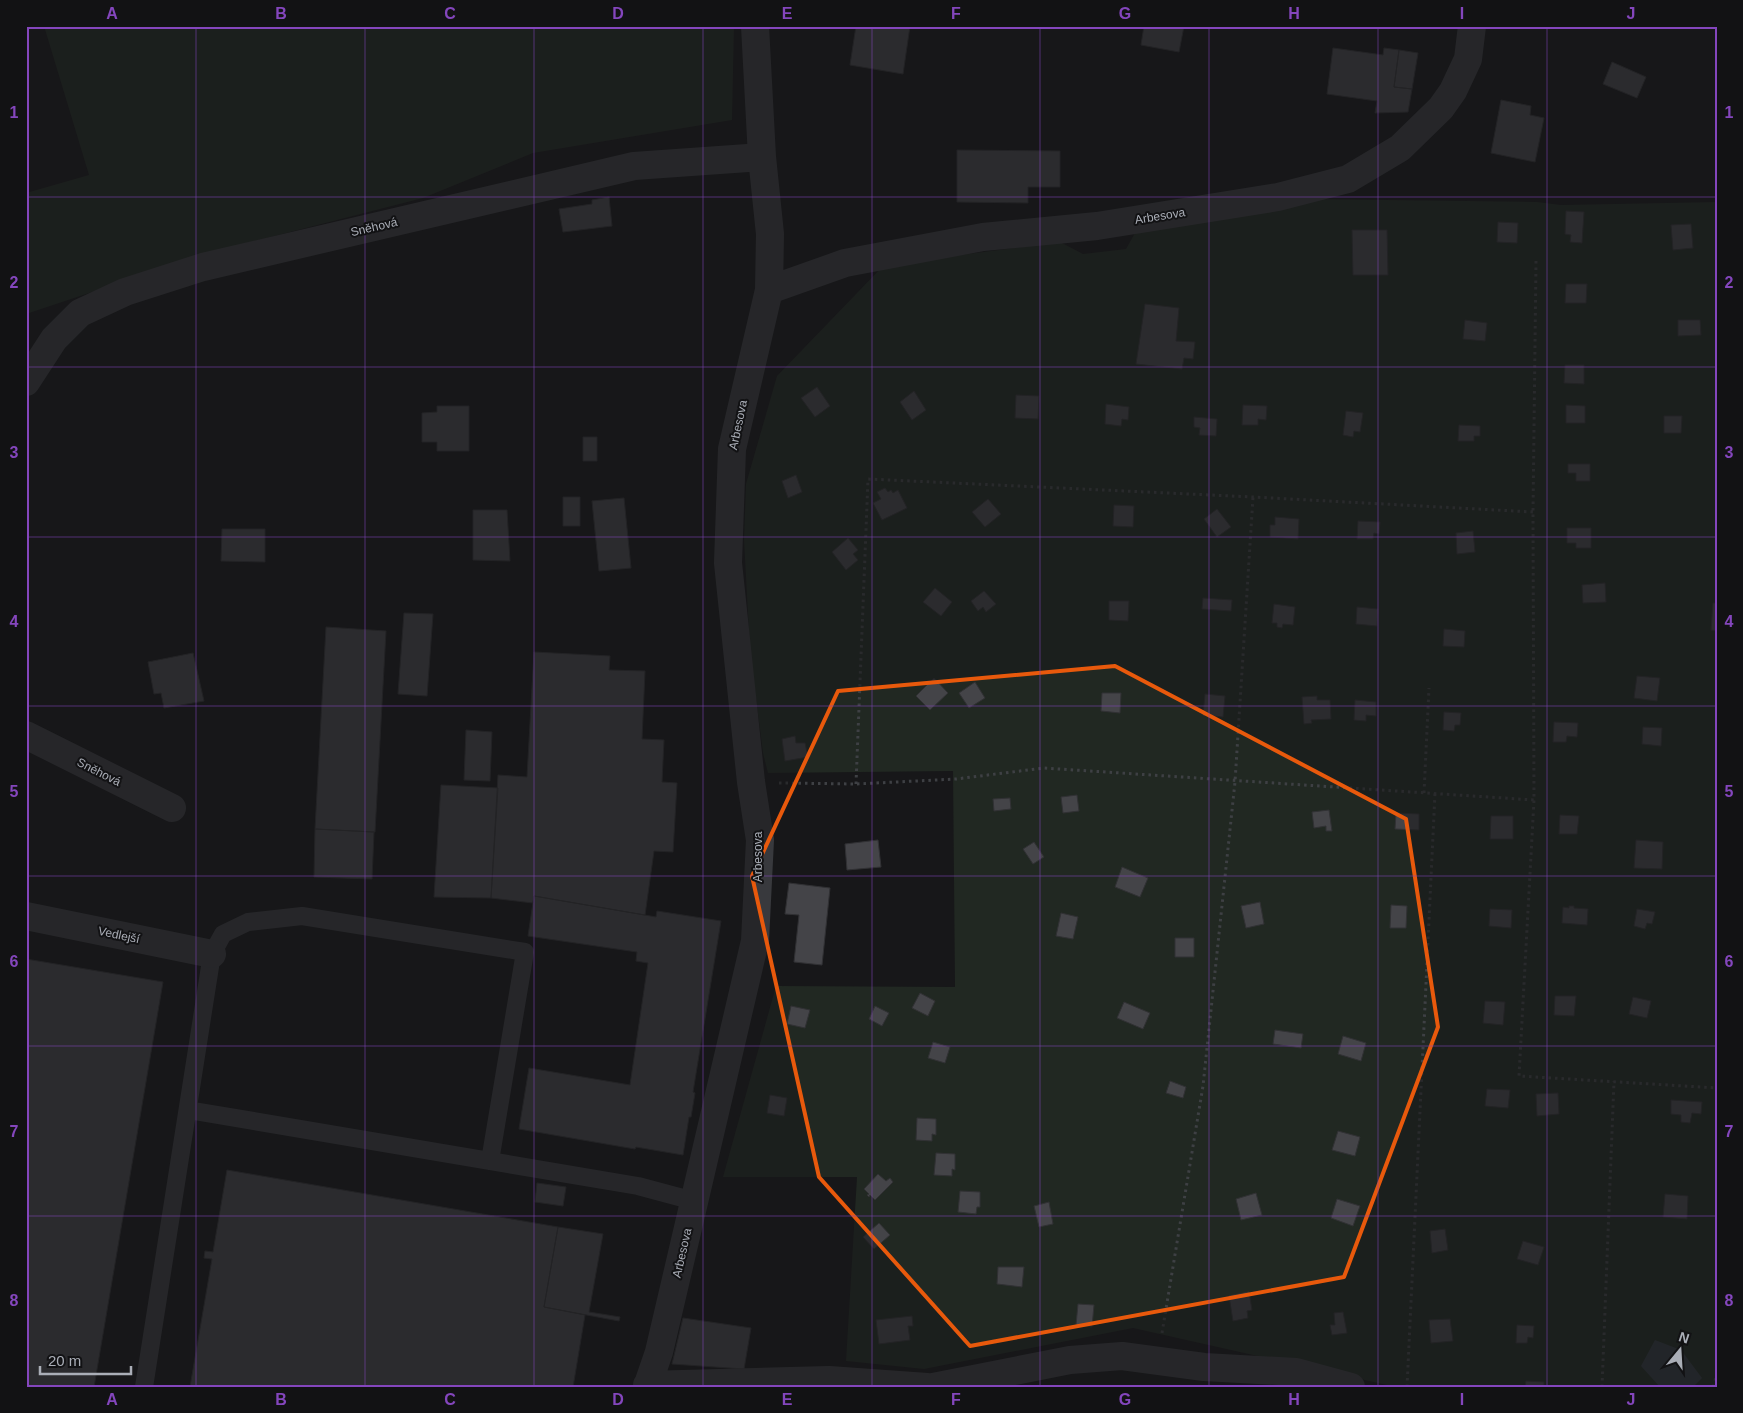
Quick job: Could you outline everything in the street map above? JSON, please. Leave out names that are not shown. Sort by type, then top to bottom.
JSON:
[{"type":"street","name":"Arbesova","points":[[647,1386],[659,1352],[755,941],[760,840],[751,782],[728,563],[732,449],[769,290],[770,234],[762,157],[755,26]]},
{"type":"street","name":"Arbesova","points":[[769,290],[845,263],[983,237],[1097,226],[1278,197],[1348,179],[1400,148],[1441,108],[1453,90],[1468,59],[1472,26]]},
{"type":"street","name":"Sněhová","points":[[26,382],[54,338],[80,313],[126,292],[203,267],[634,166],[762,157]]},
{"type":"street","name":"Sněhová","points":[[26,735],[172,808]]},
{"type":"street","name":"Vedlejší","points":[[26,916],[212,954]]},
{"type":"street","points":[[933,1387],[1070,1360],[1122,1356],[1204,1367],[1296,1372],[1351,1387]]},
{"type":"street","points":[[647,1386],[829,1380],[927,1387]]},
{"type":"lane","points":[[144,1387],[212,954],[223,934],[248,922],[302,916],[525,952],[490,1161]]},
{"type":"lane","points":[[188,1110],[638,1186],[694,1201]]},
{"type":"path","points":[[1536,261],[1533,512],[1534,800],[1519,1076],[1717,1088]]},
{"type":"path","points":[[856,784],[868,479],[1533,512]]},
{"type":"path","points":[[1157,1362],[1203,1086],[1235,782],[1253,497]]},
{"type":"path","points":[[1424,793],[1429,688]]},
{"type":"path","points":[[751,782],[856,784],[956,780],[1044,768],[1235,782],[1534,800]]},
{"type":"path","points":[[1407,1387],[1435,793]]},
{"type":"path","points":[[1602,1387],[1614,1081]]},
{"type":"path","points":[[1712,1387],[1717,1374]]},
{"type":"highlighted area","points":[[1115,666],[1406,819],[1438,1027],[1344,1277],[970,1346],[819,1177],[752,876],[838,691]]},
{"type":"shaded area","points":[[44,26],[734,26],[732,120],[533,153],[423,198],[212,252],[26,314],[26,193],[89,175]]},
{"type":"shaded area","points":[[1310,199],[1537,202],[1561,205],[1717,202],[1717,1387],[1396,1387],[1133,1328],[924,1369],[846,1361],[857,1177],[723,1177],[776,986],[955,987],[953,771],[768,773],[763,753],[750,651],[744,540],[746,484],[777,376],[884,265],[1060,242],[1083,254],[1126,249],[1135,233]]},
{"type":"shaded area","points":[[1655,1340],[1681,1350],[1702,1378],[1693,1387],[1660,1387],[1641,1366]]},
{"type":"building","points":[[856,26],[910,26],[903,74],[850,65]]},
{"type":"building","points":[[1144,26],[1184,26],[1179,52],[1141,45]]},
{"type":"building","points":[[1333,48],[1383,55],[1384,48],[1399,50],[1394,87],[1412,89],[1408,112],[1375,113],[1377,101],[1327,94]]},
{"type":"building","points":[[1399,50],[1418,53],[1412,89],[1394,87]]},
{"type":"building","points":[[1612,62],[1646,77],[1637,98],[1603,84]]},
{"type":"building","points":[[1501,100],[1531,106],[1530,115],[1544,118],[1535,162],[1491,153]]},
{"type":"building","points":[[957,150],[1060,151],[1060,187],[1028,187],[1028,203],[957,202]]},
{"type":"building","points":[[609,197],[612,226],[563,232],[559,209],[592,204],[592,200]]},
{"type":"building","points":[[1566,211],[1584,212],[1582,243],[1570,242],[1571,235],[1565,234]]},
{"type":"building","points":[[1498,222],[1518,223],[1517,243],[1497,242]]},
{"type":"building","points":[[1691,224],[1693,248],[1673,250],[1671,225]]},
{"type":"building","points":[[1352,230],[1387,230],[1388,275],[1353,275]]},
{"type":"building","points":[[1566,284],[1587,284],[1586,303],[1565,303]]},
{"type":"building","points":[[1145,304],[1179,308],[1176,341],[1195,342],[1193,359],[1184,358],[1182,369],[1136,364]]},
{"type":"building","points":[[1465,320],[1487,323],[1485,341],[1463,339]]},
{"type":"building","points":[[1678,320],[1700,320],[1701,335],[1678,336]]},
{"type":"building","points":[[1565,365],[1584,365],[1584,384],[1564,383]]},
{"type":"building","points":[[817,387],[830,406],[815,417],[801,398]]},
{"type":"building","points":[[914,391],[926,410],[912,420],[900,402]]},
{"type":"building","points":[[1016,395],[1039,396],[1038,419],[1015,418]]},
{"type":"building","points":[[1106,404],[1129,407],[1128,420],[1122,419],[1121,426],[1105,424]]},
{"type":"building","points":[[1243,405],[1267,406],[1266,420],[1258,419],[1258,425],[1242,425]]},
{"type":"building","points":[[1566,405],[1585,406],[1585,423],[1566,423]]},
{"type":"building","points":[[437,406],[469,406],[469,451],[437,451],[437,442],[422,442],[422,413],[437,412]]},
{"type":"building","points":[[1346,411],[1363,413],[1360,432],[1354,431],[1353,437],[1343,435]]},
{"type":"building","points":[[1664,416],[1682,416],[1681,433],[1664,433]]},
{"type":"building","points":[[1194,417],[1217,419],[1216,436],[1199,435],[1200,428],[1194,427]]},
{"type":"building","points":[[1459,425],[1480,426],[1480,436],[1474,436],[1474,441],[1458,441]]},
{"type":"building","points":[[583,437],[597,437],[597,461],[583,461]]},
{"type":"building","points":[[1568,464],[1590,464],[1590,481],[1576,481],[1576,473],[1568,473]]},
{"type":"building","points":[[796,475],[802,492],[788,498],[782,481]]},
{"type":"building","points":[[885,488],[888,492],[891,490],[893,493],[898,490],[907,508],[882,520],[873,503],[881,499],[877,492]]},
{"type":"building","points":[[563,497],[580,497],[580,526],[563,526]]},
{"type":"building","points":[[624,498],[631,568],[599,571],[592,501]]},
{"type":"building","points":[[988,499],[1001,514],[985,527],[972,512]]},
{"type":"building","points":[[1114,505],[1134,506],[1133,527],[1113,526]]},
{"type":"building","points":[[1217,509],[1231,527],[1217,537],[1204,519]]},
{"type":"building","points":[[473,510],[507,510],[510,561],[473,560]]},
{"type":"building","points":[[1275,517],[1299,519],[1298,539],[1270,537],[1270,525],[1275,525]]},
{"type":"building","points":[[1358,521],[1380,522],[1379,534],[1374,533],[1373,539],[1357,539]]},
{"type":"building","points":[[1567,528],[1591,528],[1591,548],[1576,548],[1576,543],[1567,543]]},
{"type":"building","points":[[222,529],[265,529],[265,562],[221,561]]},
{"type":"building","points":[[1473,531],[1475,552],[1457,554],[1456,533]]},
{"type":"building","points":[[848,538],[858,550],[853,554],[858,560],[846,570],[832,552]]},
{"type":"building","points":[[1605,583],[1606,602],[1583,603],[1582,585]]},
{"type":"building","points":[[935,588],[952,602],[941,616],[923,602]]},
{"type":"building","points":[[984,591],[996,604],[986,612],[983,607],[978,611],[971,601]]},
{"type":"building","points":[[1203,598],[1232,600],[1231,611],[1202,609]]},
{"type":"building","points":[[1109,601],[1129,601],[1128,621],[1109,620]]},
{"type":"building","points":[[1713,603],[1717,603],[1717,631],[1711,630]]},
{"type":"building","points":[[1274,604],[1295,607],[1293,625],[1283,624],[1282,628],[1277,627],[1277,623],[1272,623]]},
{"type":"building","points":[[1357,607],[1378,609],[1377,626],[1356,624]]},
{"type":"building","points":[[404,613],[433,614],[427,696],[398,694]]},
{"type":"building","points":[[326,627],[386,631],[375,832],[315,829]]},
{"type":"building","points":[[1444,629],[1465,631],[1464,647],[1443,646]]},
{"type":"building","points":[[534,652],[610,656],[609,670],[645,671],[642,739],[664,740],[662,782],[677,783],[673,852],[654,851],[645,915],[534,896],[533,903],[491,898],[498,775],[527,777]]},
{"type":"building","points":[[193,653],[204,701],[164,708],[161,693],[154,694],[148,662]]},
{"type":"building","points":[[1637,676],[1660,678],[1657,701],[1634,698]]},
{"type":"building","points":[[934,678],[948,693],[930,710],[916,696]]},
{"type":"building","points":[[975,682],[985,698],[969,708],[959,693]]},
{"type":"building","points":[[1102,693],[1121,693],[1120,713],[1101,711]]},
{"type":"building","points":[[1205,694],[1225,696],[1223,717],[1203,715]]},
{"type":"building","points":[[1317,696],[1317,700],[1330,700],[1331,719],[1311,720],[1312,723],[1304,724],[1302,697]]},
{"type":"building","points":[[1355,700],[1376,702],[1376,716],[1366,715],[1366,721],[1354,720]]},
{"type":"building","points":[[1444,712],[1461,713],[1460,725],[1455,725],[1454,731],[1443,730]]},
{"type":"building","points":[[1554,722],[1578,723],[1577,737],[1567,736],[1566,742],[1553,742]]},
{"type":"building","points":[[1643,727],[1662,728],[1661,746],[1642,744]]},
{"type":"building","points":[[466,730],[492,732],[490,781],[464,780]]},
{"type":"building","points":[[795,736],[796,743],[805,743],[808,757],[785,761],[782,739]]},
{"type":"building","points":[[441,785],[498,788],[491,898],[434,897]]},
{"type":"building","points":[[1077,795],[1079,811],[1063,813],[1061,797]]},
{"type":"building","points":[[1010,798],[1011,809],[994,811],[993,799]]},
{"type":"building","points":[[1329,810],[1332,831],[1326,831],[1326,826],[1314,828],[1312,812]]},
{"type":"building","points":[[1396,813],[1419,814],[1419,830],[1395,829]]},
{"type":"building","points":[[1560,815],[1579,816],[1577,834],[1559,834]]},
{"type":"building","points":[[1491,816],[1513,816],[1513,839],[1490,839]]},
{"type":"building","points":[[315,829],[374,832],[372,879],[314,877]]},
{"type":"building","points":[[878,840],[881,867],[847,870],[845,844]]},
{"type":"building","points":[[1636,840],[1663,842],[1662,869],[1634,868]]},
{"type":"building","points":[[1034,842],[1044,857],[1033,864],[1023,849]]},
{"type":"building","points":[[1122,867],[1148,878],[1140,897],[1115,887]]},
{"type":"building","points":[[789,883],[830,888],[822,965],[794,962],[799,915],[785,914]]},
{"type":"building","points":[[534,896],[656,917],[657,911],[721,921],[693,1092],[695,1093],[683,1155],[636,1147],[635,1149],[519,1129],[529,1068],[630,1085],[648,963],[636,961],[637,952],[528,936]]},
{"type":"building","points":[[1260,902],[1264,924],[1246,928],[1241,906]]},
{"type":"building","points":[[1391,905],[1407,906],[1406,928],[1390,928]]},
{"type":"building","points":[[1569,906],[1588,909],[1587,925],[1562,923],[1563,907],[1569,908]]},
{"type":"building","points":[[1490,909],[1512,910],[1511,928],[1489,926]]},
{"type":"building","points":[[1637,909],[1655,912],[1652,924],[1647,923],[1645,929],[1634,926]]},
{"type":"building","points":[[1061,913],[1078,917],[1073,939],[1056,936]]},
{"type":"building","points":[[1175,938],[1194,938],[1194,957],[1175,957]]},
{"type":"building","points":[[26,959],[163,982],[94,1387],[26,1387]]},
{"type":"building","points":[[920,993],[935,1001],[928,1016],[912,1008]]},
{"type":"building","points":[[1555,996],[1576,996],[1574,1016],[1554,1015]]},
{"type":"building","points":[[1633,997],[1651,1001],[1647,1018],[1629,1014]]},
{"type":"building","points":[[1485,1001],[1505,1002],[1503,1025],[1483,1023]]},
{"type":"building","points":[[1124,1002],[1150,1013],[1143,1029],[1117,1018]]},
{"type":"building","points":[[791,1006],[810,1010],[805,1028],[787,1024]]},
{"type":"building","points":[[875,1006],[889,1013],[882,1026],[869,1019]]},
{"type":"building","points":[[1275,1030],[1303,1034],[1301,1048],[1273,1044]]},
{"type":"building","points":[[1343,1036],[1366,1043],[1361,1061],[1338,1054]]},
{"type":"building","points":[[933,1042],[950,1047],[945,1063],[928,1058]]},
{"type":"building","points":[[1170,1081],[1186,1087],[1183,1098],[1166,1093]]},
{"type":"building","points":[[1487,1089],[1510,1090],[1508,1108],[1485,1106]]},
{"type":"building","points":[[1558,1093],[1559,1114],[1537,1116],[1536,1094]]},
{"type":"building","points":[[770,1095],[787,1098],[784,1116],[767,1113]]},
{"type":"building","points":[[1671,1100],[1702,1102],[1701,1114],[1692,1113],[1690,1123],[1681,1122],[1681,1115],[1671,1114]]},
{"type":"building","points":[[917,1118],[936,1119],[936,1135],[932,1134],[932,1141],[916,1140]]},
{"type":"building","points":[[1338,1131],[1360,1137],[1355,1156],[1332,1150]]},
{"type":"building","points":[[936,1153],[955,1154],[955,1170],[952,1169],[952,1176],[934,1175]]},
{"type":"building","points":[[227,1170],[558,1227],[544,1307],[585,1315],[573,1387],[190,1387],[212,1259],[204,1258],[205,1251],[213,1252]]},
{"type":"building","points":[[878,1174],[886,1181],[890,1178],[893,1182],[875,1200],[870,1195],[869,1197],[867,1195],[869,1194],[864,1189]]},
{"type":"building","points":[[537,1183],[566,1187],[563,1206],[535,1202]]},
{"type":"building","points":[[960,1191],[980,1192],[980,1207],[977,1207],[976,1214],[958,1212]]},
{"type":"building","points":[[1256,1193],[1262,1215],[1241,1220],[1236,1199]]},
{"type":"building","points":[[1665,1194],[1688,1196],[1687,1219],[1663,1217]]},
{"type":"building","points":[[1337,1199],[1360,1206],[1353,1226],[1331,1218]]},
{"type":"building","points":[[1049,1202],[1053,1224],[1039,1227],[1034,1206]]},
{"type":"building","points":[[879,1223],[890,1235],[874,1249],[863,1237]]},
{"type":"building","points":[[558,1227],[603,1234],[589,1312],[620,1317],[619,1321],[544,1307]]},
{"type":"building","points":[[1445,1229],[1448,1250],[1432,1253],[1430,1231]]},
{"type":"building","points":[[1523,1241],[1544,1247],[1538,1265],[1517,1259]]},
{"type":"building","points":[[998,1267],[1024,1267],[1022,1287],[997,1284]]},
{"type":"building","points":[[1249,1292],[1252,1310],[1247,1311],[1248,1318],[1233,1321],[1229,1296]]},
{"type":"building","points":[[1078,1304],[1094,1305],[1092,1327],[1076,1325]]},
{"type":"building","points":[[1343,1312],[1347,1333],[1332,1335],[1330,1325],[1335,1325],[1334,1313]]},
{"type":"building","points":[[912,1316],[913,1326],[908,1326],[910,1340],[879,1344],[876,1320]]},
{"type":"building","points":[[683,1318],[751,1328],[744,1369],[672,1364]]},
{"type":"building","points":[[1450,1319],[1453,1341],[1431,1343],[1429,1320]]},
{"type":"building","points":[[1517,1325],[1534,1326],[1533,1338],[1528,1337],[1527,1343],[1516,1343]]},
{"type":"building","points":[[1526,1381],[1544,1382],[1544,1387],[1525,1387]]}]
